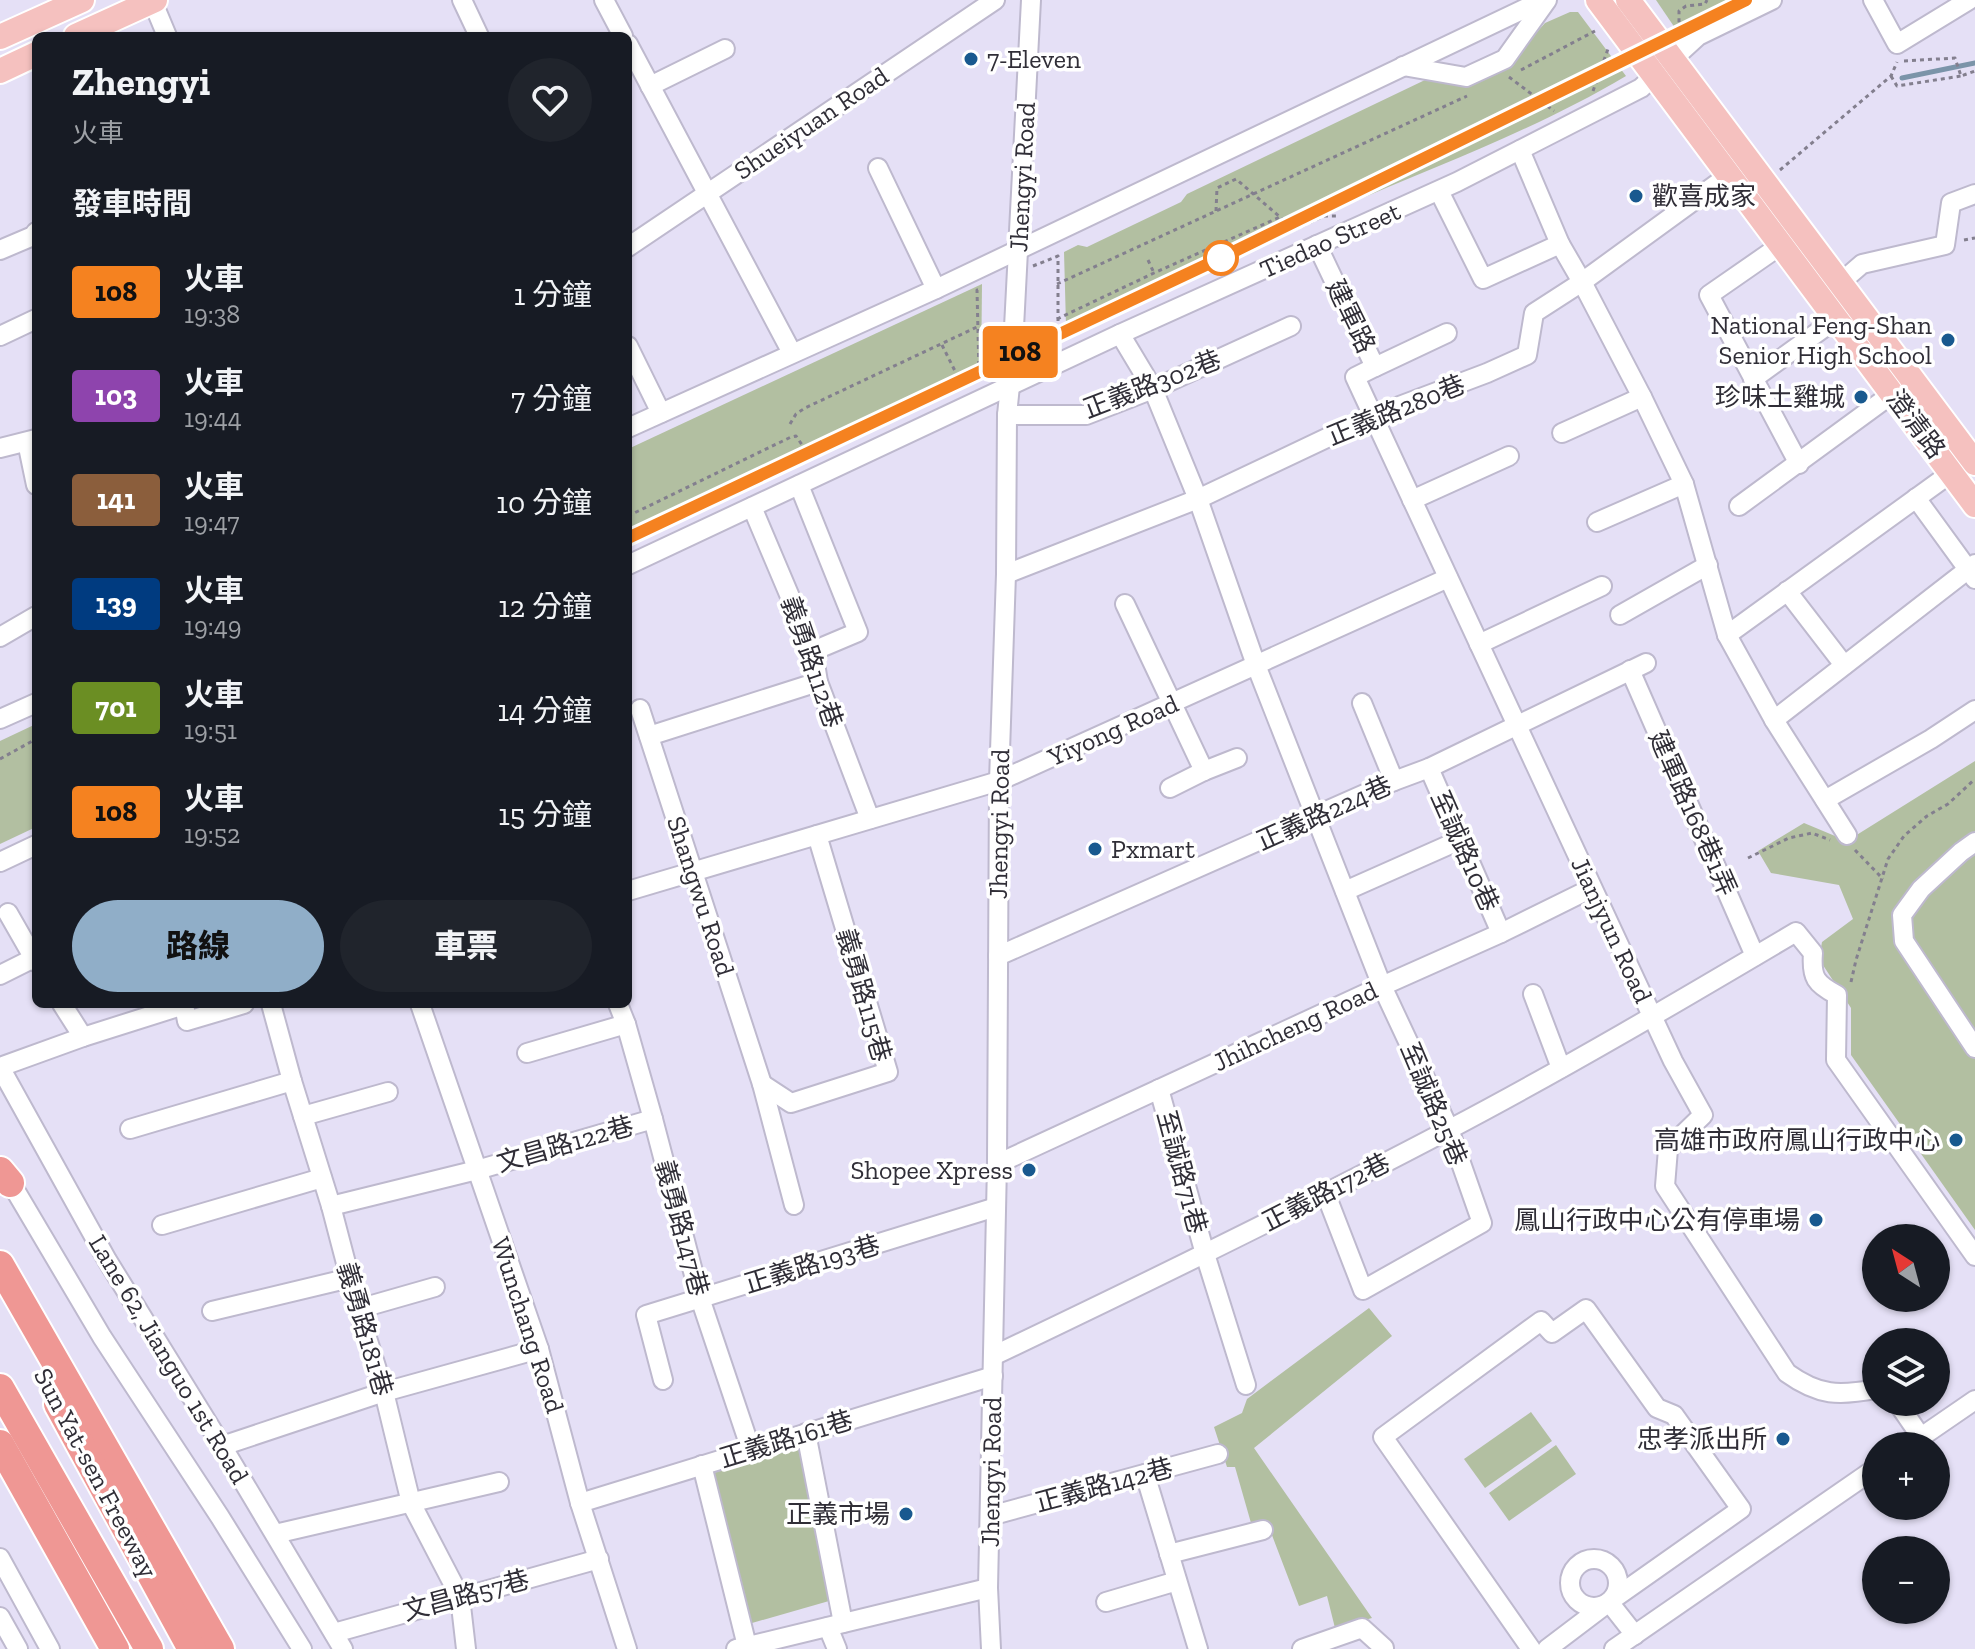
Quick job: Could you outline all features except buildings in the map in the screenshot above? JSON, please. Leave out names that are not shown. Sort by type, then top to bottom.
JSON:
[{"type":"highway","points":[[0,1265],[220,1649]]},
{"type":"highway","name":"Sun Yat-sen Freeway","points":[[0,1297],[192,1649]]},
{"type":"highway","name":"Sun Yat-sen Freeway","points":[[0,1388],[149,1649]]},
{"type":"highway","points":[[0,1444],[115,1649]]},
{"type":"main road","points":[[0,37],[82,0]]},
{"type":"main road","points":[[85,32],[153,0]]},
{"type":"main road","points":[[1598,0],[1664,67],[1765,182],[1975,463]]},
{"type":"main road","points":[[1628,0],[1729,175],[1975,504]]},
{"type":"main road","points":[[0,71],[32,56]]},
{"type":"main road","name":"澄清路","points":[[1664,67],[1975,504]]},
{"type":"street","points":[[153,0],[165,32]]},
{"type":"street","points":[[462,0],[477,32]]},
{"type":"street","name":"Shueiyuan Road","points":[[632,244],[995,0]]},
{"type":"street","name":"Jhengyi Road","points":[[991,1649],[988,1588],[1007,415],[1031,0]]},
{"type":"street","points":[[1403,66],[1466,77],[1505,59],[1545,0]]},
{"type":"street","points":[[632,426],[936,289],[1545,0]]},
{"type":"street","name":"Tiedao Street","points":[[632,563],[1120,334],[1439,191],[1641,88],[1698,36],[1772,0]]},
{"type":"street","points":[[1873,0],[1897,44],[1969,0]]},
{"type":"street","points":[[610,2],[621,32]]},
{"type":"street","points":[[650,86],[725,49]]},
{"type":"street","points":[[632,52],[792,353]]},
{"type":"street","points":[[1520,150],[1560,244],[1642,397],[1684,484],[1727,635],[1774,720],[1825,800],[1841,840]]},
{"type":"street","points":[[878,168],[936,289]]},
{"type":"street","name":"正義路280巷","points":[[1006,574],[1198,499],[1373,416],[1527,355],[1534,313],[1582,282],[1729,175]]},
{"type":"street","points":[[1439,191],[1483,279],[1560,244]]},
{"type":"street","points":[[1840,283],[1862,264],[1945,245],[1951,203],[1975,194]]},
{"type":"street","points":[[0,250],[32,236]]},
{"type":"street","name":"建軍路","points":[[1317,245],[1375,367]]},
{"type":"street","points":[[1781,245],[1709,295],[1799,464]]},
{"type":"street","points":[[1753,379],[1836,319]]},
{"type":"street","points":[[0,336],[32,321]]},
{"type":"street","name":"正義路302巷","points":[[1007,415],[1086,415],[1153,389],[1291,326]]},
{"type":"street","points":[[1375,367],[1447,333]]},
{"type":"street","name":"至誠路25巷","points":[[1120,334],[1153,389],[1198,499],[1256,665],[1382,986],[1449,1129],[1482,1223],[1363,1290],[1325,1192]]},
{"type":"street","points":[[632,354],[661,413]]},
{"type":"street","name":"Jianjyun Road","points":[[1375,367],[1355,377],[1673,1061],[1703,1115],[1668,1149],[1665,1186],[1787,1373],[1805,1386],[1825,1392],[1862,1391]]},
{"type":"street","points":[[1739,506],[1892,394]]},
{"type":"street","points":[[1562,433],[1642,397]]},
{"type":"street","points":[[0,448],[31,441]]},
{"type":"street","points":[[1412,500],[1509,456]]},
{"type":"street","points":[[1727,635],[1951,473]]},
{"type":"street","points":[[1597,522],[1684,484]]},
{"type":"street","points":[[799,485],[858,632],[813,651]]},
{"type":"street","points":[[1774,720],[1972,571],[1916,498]]},
{"type":"street","name":"義勇路112巷","points":[[752,507],[813,651],[818,682],[870,819]]},
{"type":"street","points":[[1620,615],[1708,565]]},
{"type":"street","name":"Yiyong Road","points":[[632,890],[999,781],[1448,578]]},
{"type":"street","points":[[1479,644],[1602,586]]},
{"type":"street","points":[[1787,591],[1844,665]]},
{"type":"street","points":[[1125,604],[1204,771]]},
{"type":"street","points":[[0,637],[32,618]]},
{"type":"street","name":"正義路224巷","points":[[998,956],[1429,768],[1638,666]]},
{"type":"street","name":"建軍路168巷1弄","points":[[1638,666],[1755,956]]},
{"type":"street","points":[[641,732],[818,682]]},
{"type":"street","points":[[1362,703],[1394,781]]},
{"type":"street","points":[[0,719],[32,705]]},
{"type":"street","name":"Shangwu Road","points":[[640,709],[641,732],[692,872],[762,1084],[794,1205]]},
{"type":"street","points":[[1825,800],[1975,710]]},
{"type":"street","points":[[1170,788],[1237,758]]},
{"type":"street","name":"至誠路10巷","points":[[1429,768],[1501,933]]},
{"type":"street","name":"義勇路115巷","points":[[762,1084],[791,1103],[888,1072],[817,835]]},
{"type":"street","points":[[1345,891],[1460,840]]},
{"type":"street","points":[[1975,842],[1921,889],[1902,915],[1904,941],[1975,1048]]},
{"type":"street","points":[[0,862],[32,847]]},
{"type":"street","name":"Jhihcheng Road","points":[[997,1164],[1501,933],[1592,888]]},
{"type":"street","points":[[8,913],[32,954]]},
{"type":"street","name":"正義路172巷","points":[[993,1356],[1205,1254],[1449,1129],[1796,932],[1813,953],[1812,967],[1820,986],[1837,995]]},
{"type":"street","points":[[0,975],[32,960]]},
{"type":"street","points":[[1533,994],[1561,1068]]},
{"type":"street","points":[[1837,995],[1836,1060],[1975,1256]]},
{"type":"street","points":[[65,1008],[83,1037]]},
{"type":"street","points":[[0,1067],[175,1008]]},
{"type":"street","points":[[185,1008],[187,1021],[231,1008]]},
{"type":"street","name":"義勇路181巷","points":[[272,1008],[384,1392],[411,1503],[460,1597],[466,1649]]},
{"type":"street","name":"Wunchang Road","points":[[421,1008],[539,1349],[580,1503],[627,1649]]},
{"type":"street","name":"義勇路147巷","points":[[620,1008],[653,1119],[700,1298],[751,1450]]},
{"type":"street","points":[[527,1053],[626,1024]]},
{"type":"street","name":"Lane 62, Jianguo 1st Road","points":[[0,1067],[107,1260],[338,1641]]},
{"type":"street","points":[[130,1129],[292,1081]]},
{"type":"street","name":"至誠路71巷","points":[[1159,1089],[1246,1385]]},
{"type":"street","points":[[303,1116],[388,1092]]},
{"type":"street","name":"文昌路122巷","points":[[331,1206],[477,1170],[653,1119]]},
{"type":"street","points":[[3,1173],[102,1337],[302,1649]]},
{"type":"street","points":[[162,1225],[322,1178]]},
{"type":"street","name":"正義路193巷","points":[[663,1380],[646,1315],[996,1207]]},
{"type":"street","points":[[212,1311],[350,1278]]},
{"type":"street","points":[[358,1309],[435,1287]]},
{"type":"street","points":[[1531,1649],[1383,1437],[1541,1321],[1552,1333],[1586,1309],[1657,1408],[1674,1415],[1741,1509],[1547,1649]]},
{"type":"street","points":[[222,1446],[384,1392],[539,1349]]},
{"type":"street","name":"正義路161巷","points":[[580,1503],[993,1376]]},
{"type":"street","points":[[1928,1432],[1975,1400]]},
{"type":"street","points":[[806,1433],[836,1625],[837,1649]]},
{"type":"street","name":"正義路142巷","points":[[990,1516],[1218,1454]]},
{"type":"street","points":[[702,1465],[741,1648],[988,1588]]},
{"type":"street","points":[[1145,1474],[1198,1649]]},
{"type":"street","points":[[1614,1649],[1862,1478]]},
{"type":"street","points":[[275,1534],[499,1482]]},
{"type":"street","points":[[1169,1554],[1263,1530]]},
{"type":"street","points":[[0,1558],[50,1649]]},
{"type":"street","name":"文昌路57巷","points":[[338,1641],[460,1597],[599,1559]]},
{"type":"street","points":[[1106,1602],[1177,1581]]},
{"type":"street","points":[[1609,1602],[1635,1635]]},
{"type":"street","points":[[0,1617],[18,1649]]},
{"type":"street","points":[[1302,1649],[1362,1628],[1383,1648]]},
{"type":"path","points":[[1679,26],[1679,11],[1686,6],[1705,4],[1707,0]]},
{"type":"path","points":[[1521,70],[1599,29]]},
{"type":"path","points":[[1589,102],[1610,44],[1617,53]]},
{"type":"path","points":[[1765,182],[1891,76],[1898,61],[1955,58],[1960,76]]},
{"type":"path","points":[[1492,65],[1560,116]]},
{"type":"path","points":[[1891,76],[1897,86],[1975,71]]},
{"type":"path","points":[[1057,284],[1467,95]]},
{"type":"path","points":[[1216,211],[1217,188],[1236,179],[1295,230]]},
{"type":"path","points":[[1057,319],[1280,217]]},
{"type":"path","points":[[1058,256],[1058,343]]},
{"type":"path","points":[[1148,260],[1154,273]]},
{"type":"path","points":[[632,514],[791,437],[796,436],[807,452],[979,373],[977,290]]},
{"type":"path","points":[[790,424],[796,414],[805,408],[978,327]]},
{"type":"path","points":[[942,344],[960,381]]},
{"type":"path","points":[[0,759],[32,741]]},
{"type":"path","points":[[1837,995],[1849,989],[1888,859],[1904,836],[1927,816],[1948,804],[1975,779]]},
{"type":"path","points":[[1748,858],[1789,838],[1812,833],[1841,840],[1857,850],[1883,879]]},
{"type":"green space","points":[[1656,0],[1750,0],[1685,32],[1675,28]]},
{"type":"green space","points":[[1570,12],[1578,12],[1626,76],[1558,113],[1487,146],[1344,206],[1323,210],[1066,325],[1064,252],[1078,245],[1087,247],[1181,202],[1187,194],[1425,80],[1469,82],[1511,61],[1545,23]]},
{"type":"green space","points":[[982,284],[981,378],[632,543],[632,447]]},
{"type":"green space","points":[[32,726],[32,829],[0,844],[0,741]]},
{"type":"green space","points":[[1975,761],[1975,1230],[1851,1055],[1851,1008],[1819,959],[1822,942],[1853,919],[1839,885],[1771,873],[1758,851],[1804,823],[1847,841]]},
{"type":"green space","points":[[1369,1308],[1392,1336],[1254,1448],[1372,1618],[1335,1628],[1327,1596],[1299,1606],[1267,1522],[1251,1523],[1235,1467],[1227,1467],[1214,1427],[1242,1413],[1247,1399]]},
{"type":"green space","points":[[1531,1412],[1552,1441],[1485,1488],[1464,1459]]},
{"type":"green space","points":[[1556,1445],[1576,1474],[1509,1521],[1489,1493]]},
{"type":"green space","points":[[802,1447],[829,1601],[752,1623],[713,1473]]},
{"type":"waterway","points":[[1902,78],[1975,63]]},
{"type":"train","name":"108","points":[[632,536],[1227,255],[1746,0]]},
{"type":"place","name":"7-Eleven","points":[[971,59]]},
{"type":"place","name":"歡喜成家","points":[[1636,196]]},
{"type":"place","name":"National Feng-Shan Senior High School","points":[[1948,340]]},
{"type":"place","name":"珍味土雞城","points":[[1861,397]]},
{"type":"place","name":"Pxmart","points":[[1095,849]]},
{"type":"place","name":"高雄市政府鳳山行政中心","points":[[1956,1140]]},
{"type":"place","name":"Shopee Xpress","points":[[1029,1170]]},
{"type":"place","name":"鳳山行政中心公有停車場","points":[[1816,1220]]},
{"type":"place","name":"忠孝派出所","points":[[1783,1439]]},
{"type":"place","name":"正義市場","points":[[906,1514]]}]
